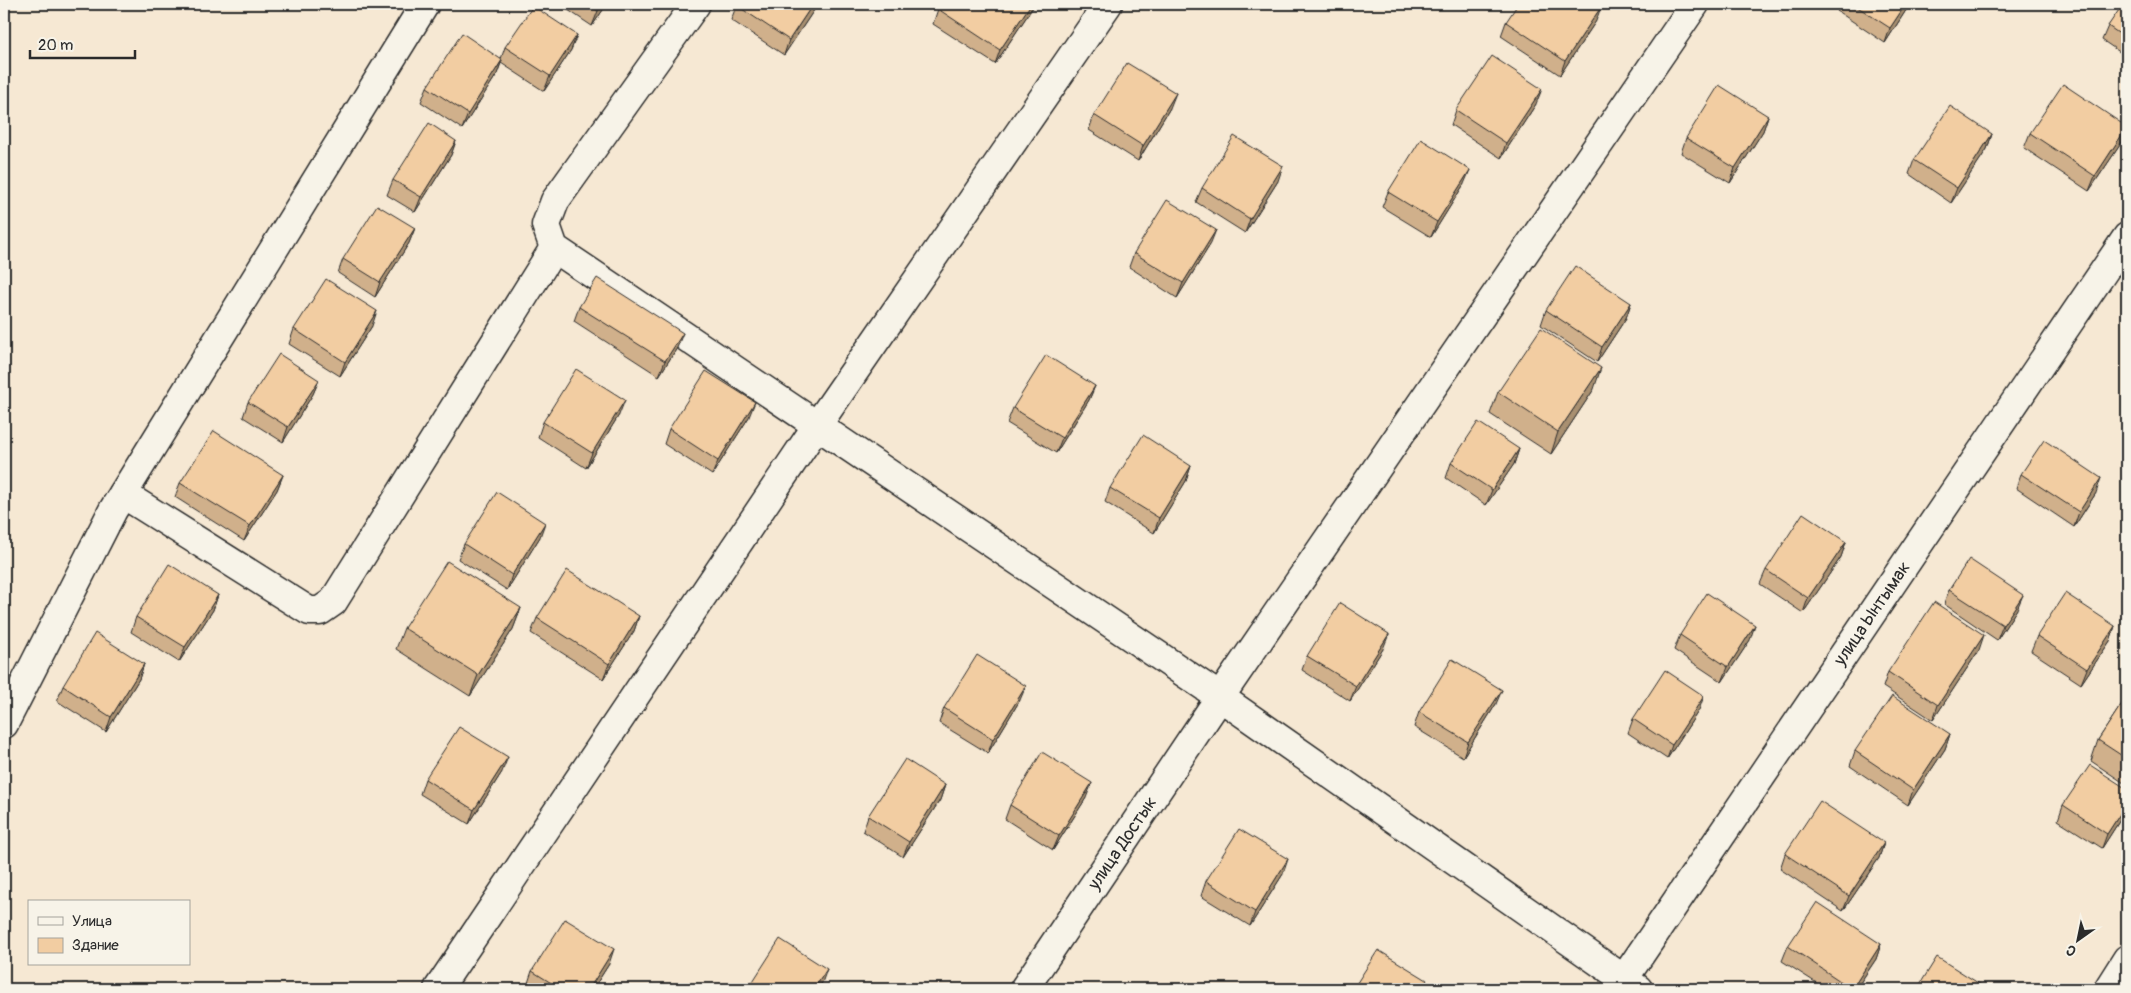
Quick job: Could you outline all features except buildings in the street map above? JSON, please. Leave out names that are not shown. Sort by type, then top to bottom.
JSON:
[{"type":"street","points":[[4,724],[123,494],[425,4]]},
{"type":"street","points":[[696,4],[555,201],[546,225],[554,248],[818,424],[1220,697],[1626,986]]},
{"type":"street","points":[[438,989],[818,424],[1108,4]]},
{"type":"street","name":"улица Достык","points":[[1024,989],[1220,697],[1695,4]]},
{"type":"street","name":"улица Ынтымак","points":[[1626,986],[2127,237]]},
{"type":"street","points":[[123,494],[309,611],[320,611],[333,602],[554,248]]},
{"type":"street","points":[[2108,989],[2127,959]]}]
